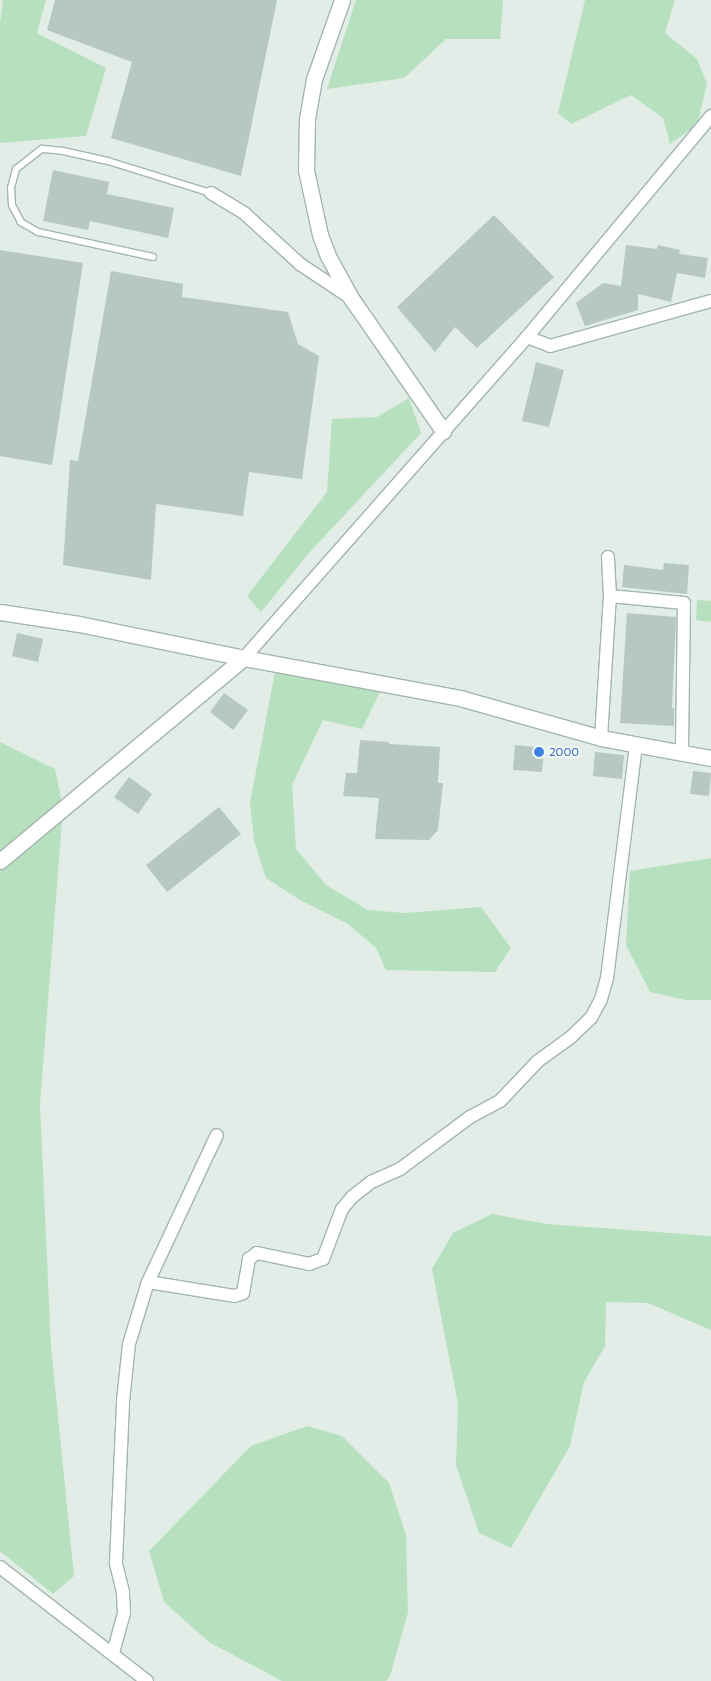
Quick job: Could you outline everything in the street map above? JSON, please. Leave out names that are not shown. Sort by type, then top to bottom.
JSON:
[{"type":"street","points":[[342,0],[314,79],[308,118],[306,170],[320,235],[328,256],[351,298],[443,431]]},
{"type":"street","points":[[0,861],[244,658],[526,336],[711,116]]},
{"type":"street","points":[[211,193],[244,213],[300,264],[351,298]]},
{"type":"street","points":[[526,336],[550,346],[711,302]]},
{"type":"street","points":[[602,738],[610,596],[608,557]]},
{"type":"street","points":[[610,596],[684,604],[682,752]]},
{"type":"street","points":[[0,612],[79,624],[244,658],[460,698],[602,738],[636,746],[711,758]]},
{"type":"street","points":[[148,1282],[234,1296],[243,1293],[249,1259],[257,1253],[309,1264],[323,1259],[342,1209],[352,1197],[371,1182],[400,1169],[470,1117],[500,1101],[538,1061],[570,1038],[591,1018],[601,1000],[607,978],[636,746]]},
{"type":"street","points":[[113,1653],[124,1613],[123,1592],[116,1563],[123,1401],[129,1344],[148,1282],[218,1135]]},
{"type":"street","points":[[0,1567],[147,1681]]},
{"type":"lane","points":[[153,257],[38,232],[20,222],[12,205],[10,188],[16,168],[42,149],[63,151],[108,161],[211,193]]},
{"type":"green space","points":[[3,0],[46,0],[37,33],[106,68],[86,136],[0,143],[0,23]]},
{"type":"green space","points":[[356,0],[503,0],[500,39],[446,39],[404,78],[327,89]]},
{"type":"green space","points":[[585,0],[675,0],[665,33],[697,59],[707,84],[697,125],[670,144],[663,118],[631,95],[571,124],[558,113]]},
{"type":"green space","points":[[409,398],[421,433],[308,554],[261,612],[247,596],[327,492],[332,419],[377,417]]},
{"type":"green space","points":[[697,600],[711,601],[711,622],[696,620]]},
{"type":"green space","points":[[275,672],[380,692],[362,729],[323,720],[292,785],[296,849],[326,885],[368,910],[405,913],[481,907],[511,948],[495,972],[386,970],[376,948],[348,924],[300,900],[266,878],[254,841],[250,803]]},
{"type":"green space","points":[[0,742],[55,769],[63,808],[40,1104],[51,1347],[74,1576],[53,1594],[0,1551]]},
{"type":"green space","points":[[711,858],[711,1000],[686,1000],[650,992],[626,945],[630,871]]},
{"type":"green space","points":[[492,1214],[547,1224],[711,1236],[711,1330],[648,1303],[606,1302],[605,1346],[584,1382],[570,1446],[511,1548],[479,1533],[456,1465],[458,1404],[432,1269],[453,1233]]},
{"type":"green space","points":[[307,1426],[342,1436],[389,1483],[406,1535],[408,1612],[390,1676],[386,1681],[282,1681],[209,1642],[164,1602],[149,1551],[251,1446]]},
{"type":"building","points":[[55,0],[277,0],[241,176],[111,138],[132,62],[47,30]]},
{"type":"building","points":[[53,170],[109,182],[107,194],[174,208],[168,238],[90,221],[88,230],[43,221]]},
{"type":"building","points":[[494,215],[554,277],[477,348],[455,327],[435,352],[397,307]]},
{"type":"building","points":[[626,245],[657,249],[658,245],[680,250],[679,254],[708,258],[705,278],[677,273],[671,302],[638,294],[638,310],[585,326],[576,303],[603,283],[621,286]]},
{"type":"building","points":[[0,250],[83,263],[52,465],[0,456]]},
{"type":"building","points":[[111,271],[183,284],[182,297],[288,312],[298,344],[319,356],[302,479],[249,472],[243,516],[156,504],[151,580],[63,565],[70,460],[78,461]]},
{"type":"building","points":[[536,362],[564,370],[549,427],[522,421]]},
{"type":"building","points":[[664,563],[689,565],[687,594],[622,587],[624,565],[663,570]]},
{"type":"building","points":[[627,613],[676,617],[672,708],[674,708],[674,726],[620,723]]},
{"type":"building","points":[[17,633],[43,639],[38,662],[12,656]]},
{"type":"building","points":[[224,693],[248,710],[233,730],[210,712]]},
{"type":"building","points":[[360,740],[440,747],[438,783],[443,783],[438,830],[429,840],[375,839],[379,798],[343,796],[346,773],[357,773]]},
{"type":"building","points":[[515,745],[544,748],[542,772],[513,770]]},
{"type":"building","points":[[595,752],[624,755],[622,779],[593,776]]},
{"type":"building","points":[[693,771],[711,773],[709,796],[690,794]]},
{"type":"building","points":[[129,777],[152,794],[138,814],[114,797]]},
{"type":"building","points":[[219,807],[241,834],[167,892],[146,865]]},
{"type":"place","name":"2000","points":[[539,752]]}]
